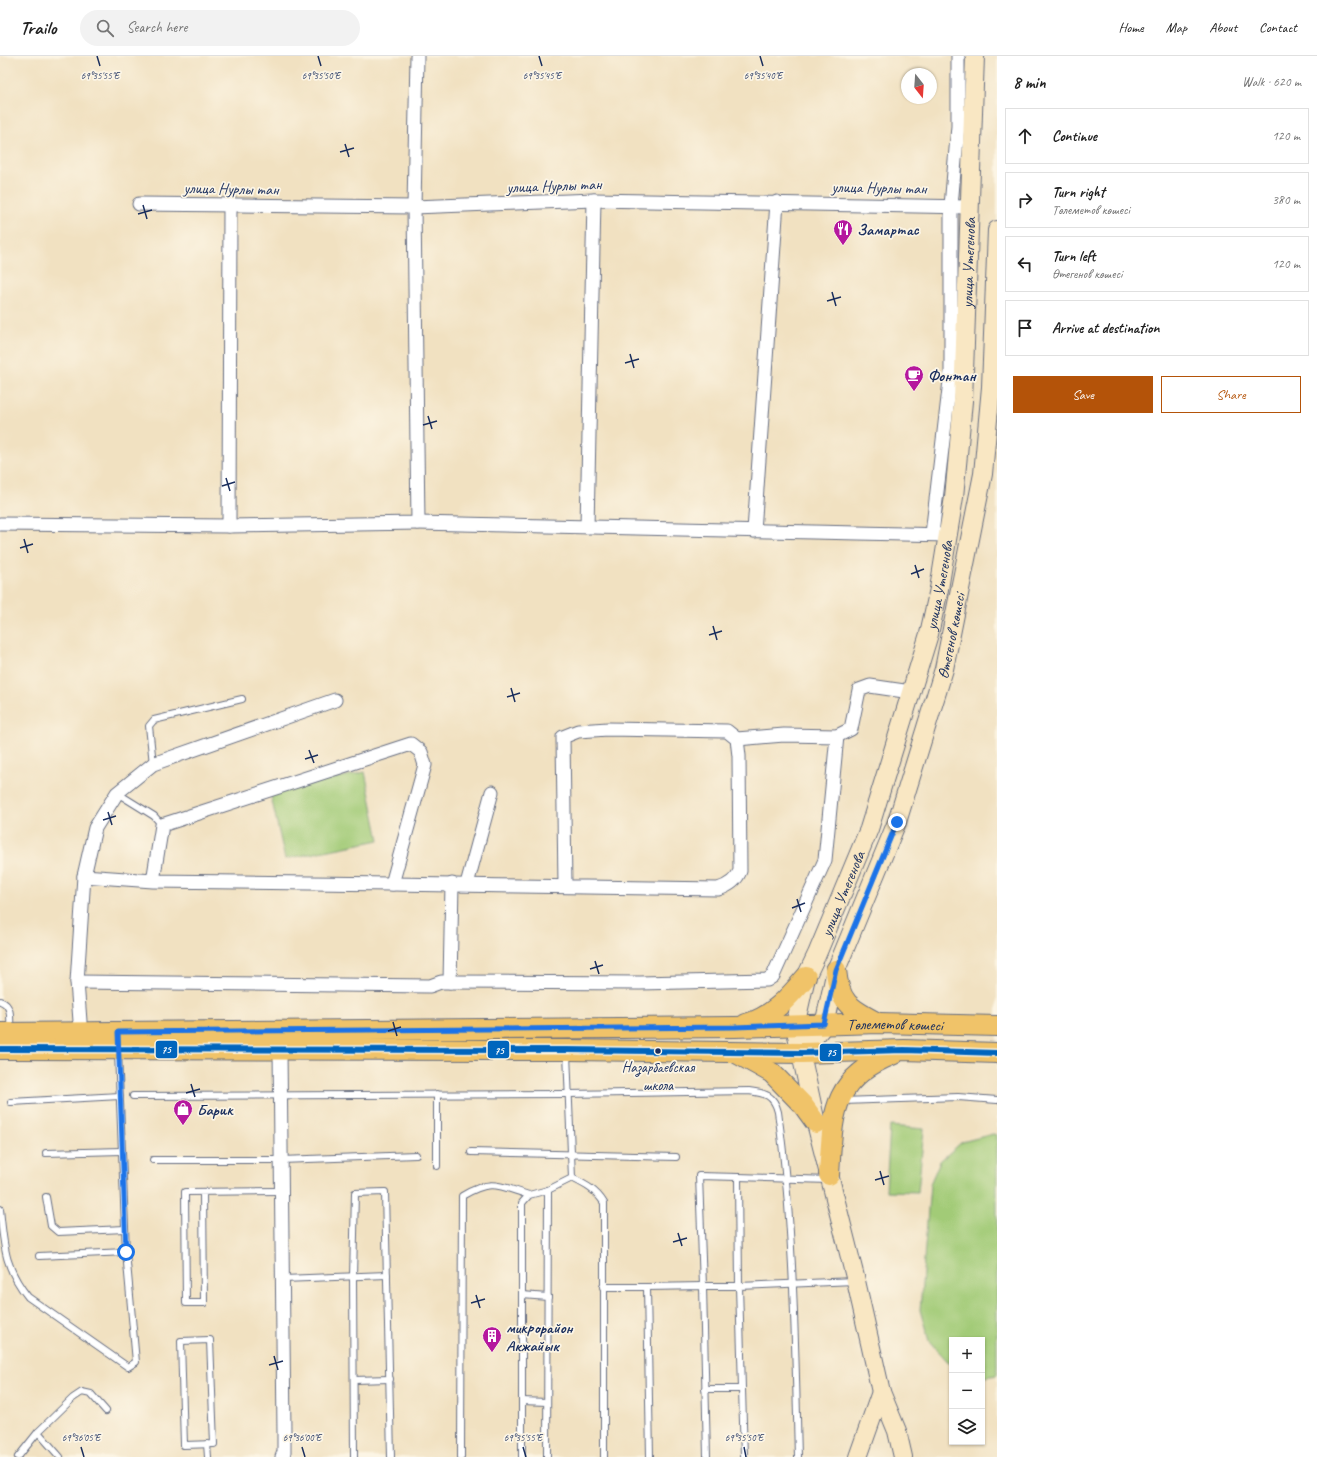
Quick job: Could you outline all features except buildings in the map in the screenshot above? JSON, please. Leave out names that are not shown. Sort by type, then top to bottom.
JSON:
[{"type":"main road","name":"улица Утегенова","points":[[903,1457],[897,1431],[881,1392],[856,1281],[816,1123],[795,1026],[806,977],[869,829],[929,634],[940,535],[954,497],[963,401],[975,56]]},
{"type":"main road","name":"Өтегенов көшесі","points":[[824,1024],[836,970],[897,822],[944,669],[983,474],[991,387],[997,230]]},
{"type":"main road","points":[[836,970],[837,986],[852,1010],[880,1023]]},
{"type":"main road","points":[[735,1027],[755,1022],[769,1013],[788,999],[806,977]]},
{"type":"main road","name":"Төлеметов көшесі","points":[[3,1038],[118,1040],[880,1023],[997,1026]]},
{"type":"main road","points":[[802,1053],[824,1024]]},
{"type":"main road","name":"Төлеметов көшесі","points":[[3,1038],[77,1032],[118,1040],[280,1050],[567,1050],[802,1053],[904,1050],[997,1052]]},
{"type":"main road","points":[[830,1178],[832,1130],[838,1102],[855,1077],[873,1062],[904,1050]]},
{"type":"main road","points":[[735,1052],[772,1073],[803,1105],[816,1123]]},
{"type":"main road","points":[[858,1457],[881,1392]]},
{"type":"street","points":[[417,56],[414,207],[418,523]]},
{"type":"street","points":[[0,524],[229,526],[418,523],[940,535],[951,372],[951,206],[958,126],[958,56]]},
{"type":"street","points":[[587,527],[594,200]]},
{"type":"street","name":"улица Нурлы тан","points":[[139,204],[414,207],[594,200],[778,202],[970,207]]},
{"type":"street","points":[[754,531],[778,202]]},
{"type":"street","points":[[229,526],[230,205]]},
{"type":"street","points":[[737,739],[784,735],[837,736],[851,729],[859,690],[870,686],[911,692]]},
{"type":"street","points":[[77,1032],[80,1021],[77,982],[84,876],[95,828],[117,793],[153,764],[335,700]]},
{"type":"street","points":[[84,876],[153,881],[565,885],[718,889],[733,881],[740,871],[740,756],[737,739],[727,731],[663,730],[578,731],[563,737],[565,885]]},
{"type":"street","points":[[77,982],[430,986],[441,982],[640,982],[767,980],[773,976],[825,860],[837,736]]},
{"type":"street","points":[[153,881],[162,825],[411,744],[422,752],[425,765],[392,884]]},
{"type":"street","points":[[467,884],[492,792]]},
{"type":"street","points":[[450,982],[452,884]]},
{"type":"street","points":[[280,1050],[284,1439],[282,1457]]},
{"type":"lane","points":[[153,764],[149,726],[154,720],[242,699]]},
{"type":"lane","points":[[117,793],[154,816],[162,825]]},
{"type":"lane","points":[[0,1001],[4,1002],[10,1010],[3,1038]]},
{"type":"lane","points":[[0,1209],[5,1253],[15,1281],[28,1297],[128,1367],[136,1362],[126,1252],[118,1040]]},
{"type":"lane","points":[[567,1050],[572,1178]]},
{"type":"lane","points":[[133,1096],[568,1094],[749,1090],[770,1096],[776,1103],[778,1112],[787,1179],[794,1283],[798,1457]]},
{"type":"lane","points":[[437,1094],[437,1166]]},
{"type":"lane","points":[[11,1102],[120,1096]]},
{"type":"lane","points":[[838,1102],[958,1097],[997,1100]]},
{"type":"lane","points":[[46,1154],[122,1151]]},
{"type":"lane","points":[[471,1152],[676,1157]]},
{"type":"lane","points":[[153,1160],[281,1160],[416,1155]]},
{"type":"lane","points":[[707,1457],[699,1176],[787,1179],[830,1178]]},
{"type":"lane","points":[[738,1177],[739,1286],[744,1457]]},
{"type":"lane","points":[[522,1457],[522,1203],[530,1195],[548,1190],[572,1178]]},
{"type":"lane","points":[[572,1178],[590,1187],[598,1194],[604,1203],[604,1457]]},
{"type":"lane","points":[[461,1457],[462,1196],[475,1189],[491,1184],[530,1195]]},
{"type":"lane","points":[[547,1457],[546,1402],[548,1190]]},
{"type":"lane","points":[[203,1192],[204,1303],[186,1303],[185,1192],[281,1191]]},
{"type":"lane","points":[[354,1457],[353,1277],[355,1193],[385,1192],[391,1457]]},
{"type":"lane","points":[[46,1197],[51,1226],[58,1232],[125,1229]]},
{"type":"lane","points":[[39,1256],[126,1252]]},
{"type":"lane","points":[[283,1279],[387,1275]]},
{"type":"lane","points":[[603,1287],[739,1286],[856,1281]]},
{"type":"lane","points":[[647,1287],[650,1457]]},
{"type":"lane","points":[[522,1295],[548,1297]]},
{"type":"lane","points":[[210,1340],[214,1444],[207,1444],[184,1445],[181,1341],[210,1340]]},
{"type":"lane","points":[[354,1380],[390,1379]]},
{"type":"lane","points":[[705,1389],[742,1389]]},
{"type":"lane","points":[[18,1457],[38,1432],[73,1398],[82,1392],[91,1394],[106,1411]]},
{"type":"lane","points":[[522,1401],[546,1402]]},
{"type":"lane","points":[[38,1432],[60,1457]]},
{"type":"lane","points":[[207,1444],[208,1457]]},
{"type":"green space","points":[[365,772],[379,840],[285,859],[270,792]]},
{"type":"green space","points":[[890,1126],[924,1129],[918,1192],[886,1191]]},
{"type":"green space","points":[[993,1134],[997,1135],[997,1375],[985,1377],[985,1337],[949,1337],[949,1363],[929,1341],[920,1310],[930,1184],[940,1161],[962,1142]]},
{"type":"transit line","name":"75","points":[[0,1049],[567,1050],[802,1053],[904,1050],[997,1053]]},
{"type":"place","name":"Замартас","points":[[843,246]]},
{"type":"place","name":"Фонтан","points":[[914,392]]},
{"type":"place","name":"Назарбаевская школа","points":[[658,1051]]},
{"type":"place","name":"Барик","points":[[183,1126]]},
{"type":"place","name":"микрорайон Акжайык","points":[[492,1353]]},
{"type":"route","points":[[126,1252],[118,1032],[735,1027],[824,1024],[836,970],[897,822]]}]
